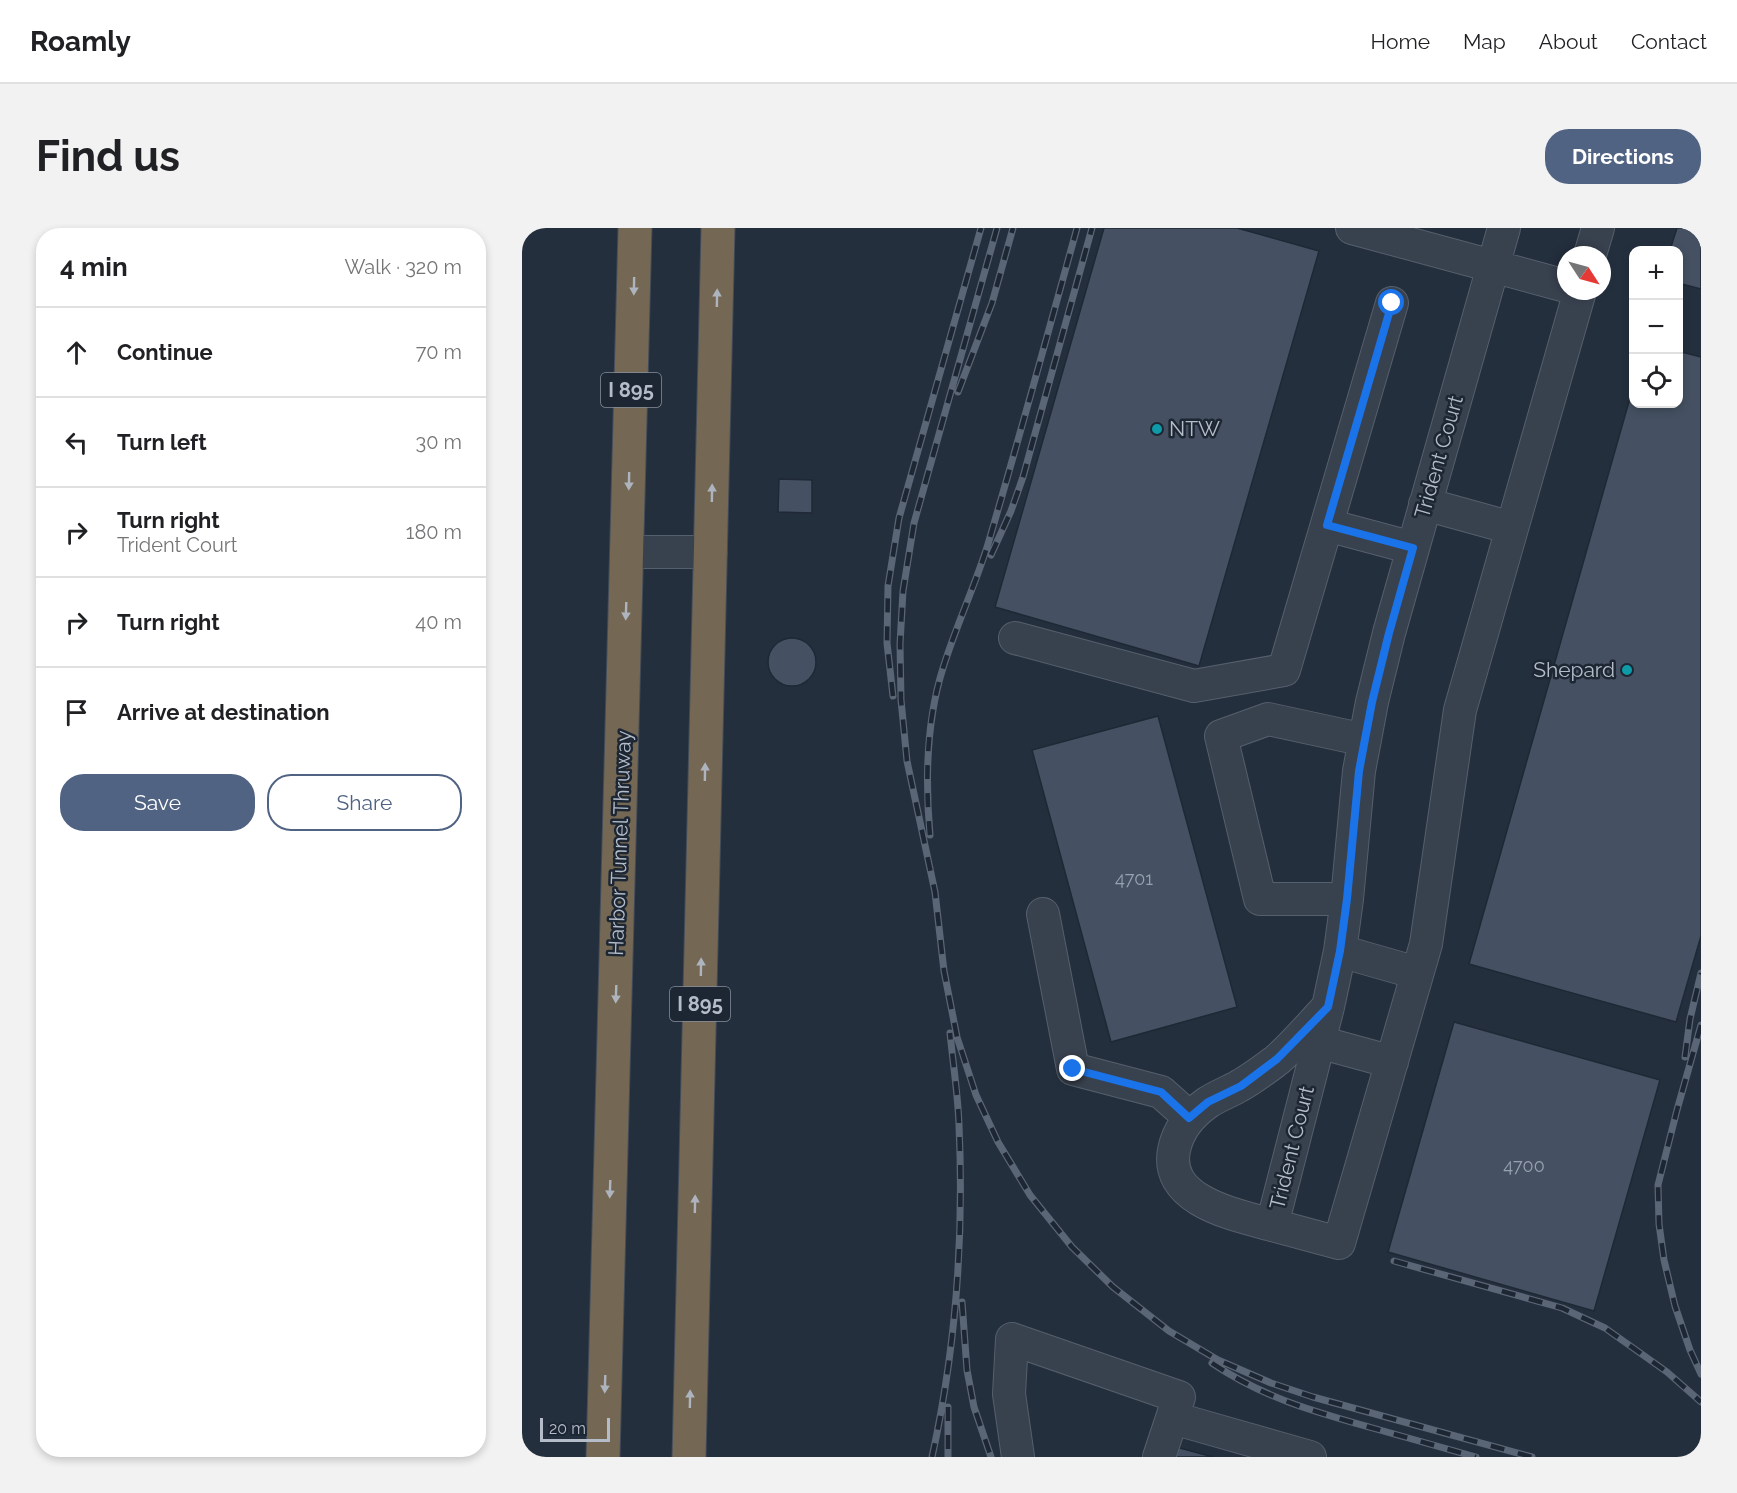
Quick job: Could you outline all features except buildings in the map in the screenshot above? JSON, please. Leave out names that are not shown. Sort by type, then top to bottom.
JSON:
[{"type":"highway","name":"Harbor Tunnel Thruway","points":[[603,1457],[635,228]]},
{"type":"highway","name":"I 895","points":[[689,1457],[718,228]]},
{"type":"street","points":[[1352,228],[1392,233],[1493,266],[1557,284]]},
{"type":"street","name":"Trident Court","points":[[1328,1007],[1277,1059],[1241,1086],[1208,1102],[1189,1118],[1177,1138],[1172,1159],[1179,1181],[1193,1196],[1214,1208],[1272,1225],[1328,1007],[1340,951],[1359,771],[1389,633],[1504,228]]},
{"type":"street","points":[[1593,246],[1598,228]]},
{"type":"street","points":[[1272,1225],[1340,1242],[1426,944],[1460,710],[1577,300]]},
{"type":"street","points":[[1015,638],[1194,686],[1284,670],[1392,303]]},
{"type":"street","points":[[1425,504],[1512,528]]},
{"type":"street","points":[[1327,525],[1413,548]]},
{"type":"street","points":[[627,552],[711,552]]},
{"type":"street","points":[[1347,899],[1260,899],[1221,736],[1269,719],[1365,740]]},
{"type":"street","points":[[1043,914],[1073,1069],[1161,1092],[1189,1118]]},
{"type":"street","points":[[1340,951],[1418,973]]},
{"type":"street","points":[[1319,1042],[1392,1062]]},
{"type":"street","points":[[1018,1457],[1009,1394],[1012,1339],[1179,1397],[1159,1457]]},
{"type":"street","points":[[1173,1418],[1310,1457]]},
{"type":"railway","points":[[893,696],[887,643],[888,586],[899,518],[981,228]]},
{"type":"railway","points":[[997,228],[914,523],[903,591],[900,644],[901,700],[907,761],[935,892],[944,971],[957,1037],[976,1095],[998,1142],[1030,1195],[1072,1247],[1113,1287],[1169,1331],[1218,1360],[1271,1383],[1313,1397],[1532,1457]]},
{"type":"railway","points":[[958,392],[992,303],[1013,228]]},
{"type":"railway","points":[[930,835],[927,772],[930,730],[937,688],[988,544],[1077,228]]},
{"type":"railway","points":[[991,555],[1011,511],[1023,477],[1092,228]]},
{"type":"railway","points":[[1685,1057],[1690,1019],[1701,973]]},
{"type":"railway","points":[[1701,1025],[1658,1185],[1659,1224],[1664,1260],[1675,1306],[1701,1374]]},
{"type":"railway","points":[[932,1457],[947,1375],[959,1250],[959,1125],[950,1033]]},
{"type":"railway","points":[[1394,1261],[1562,1308],[1605,1328],[1667,1372],[1701,1402]]},
{"type":"railway","points":[[962,1302],[967,1370],[974,1407],[991,1457]]},
{"type":"railway","points":[[1212,1363],[1250,1385],[1307,1409],[1476,1457]]},
{"type":"railway","points":[[948,1407],[948,1457]]},
{"type":"place","name":"NTW","points":[[1157,429]]},
{"type":"place","name":"Shepard","points":[[1627,670]]},
{"type":"route","points":[[1073,1069],[1161,1092],[1189,1118],[1208,1102],[1241,1086],[1277,1059],[1328,1007],[1340,951],[1347,899],[1359,771],[1372,702],[1413,548],[1327,525],[1392,303]]}]
